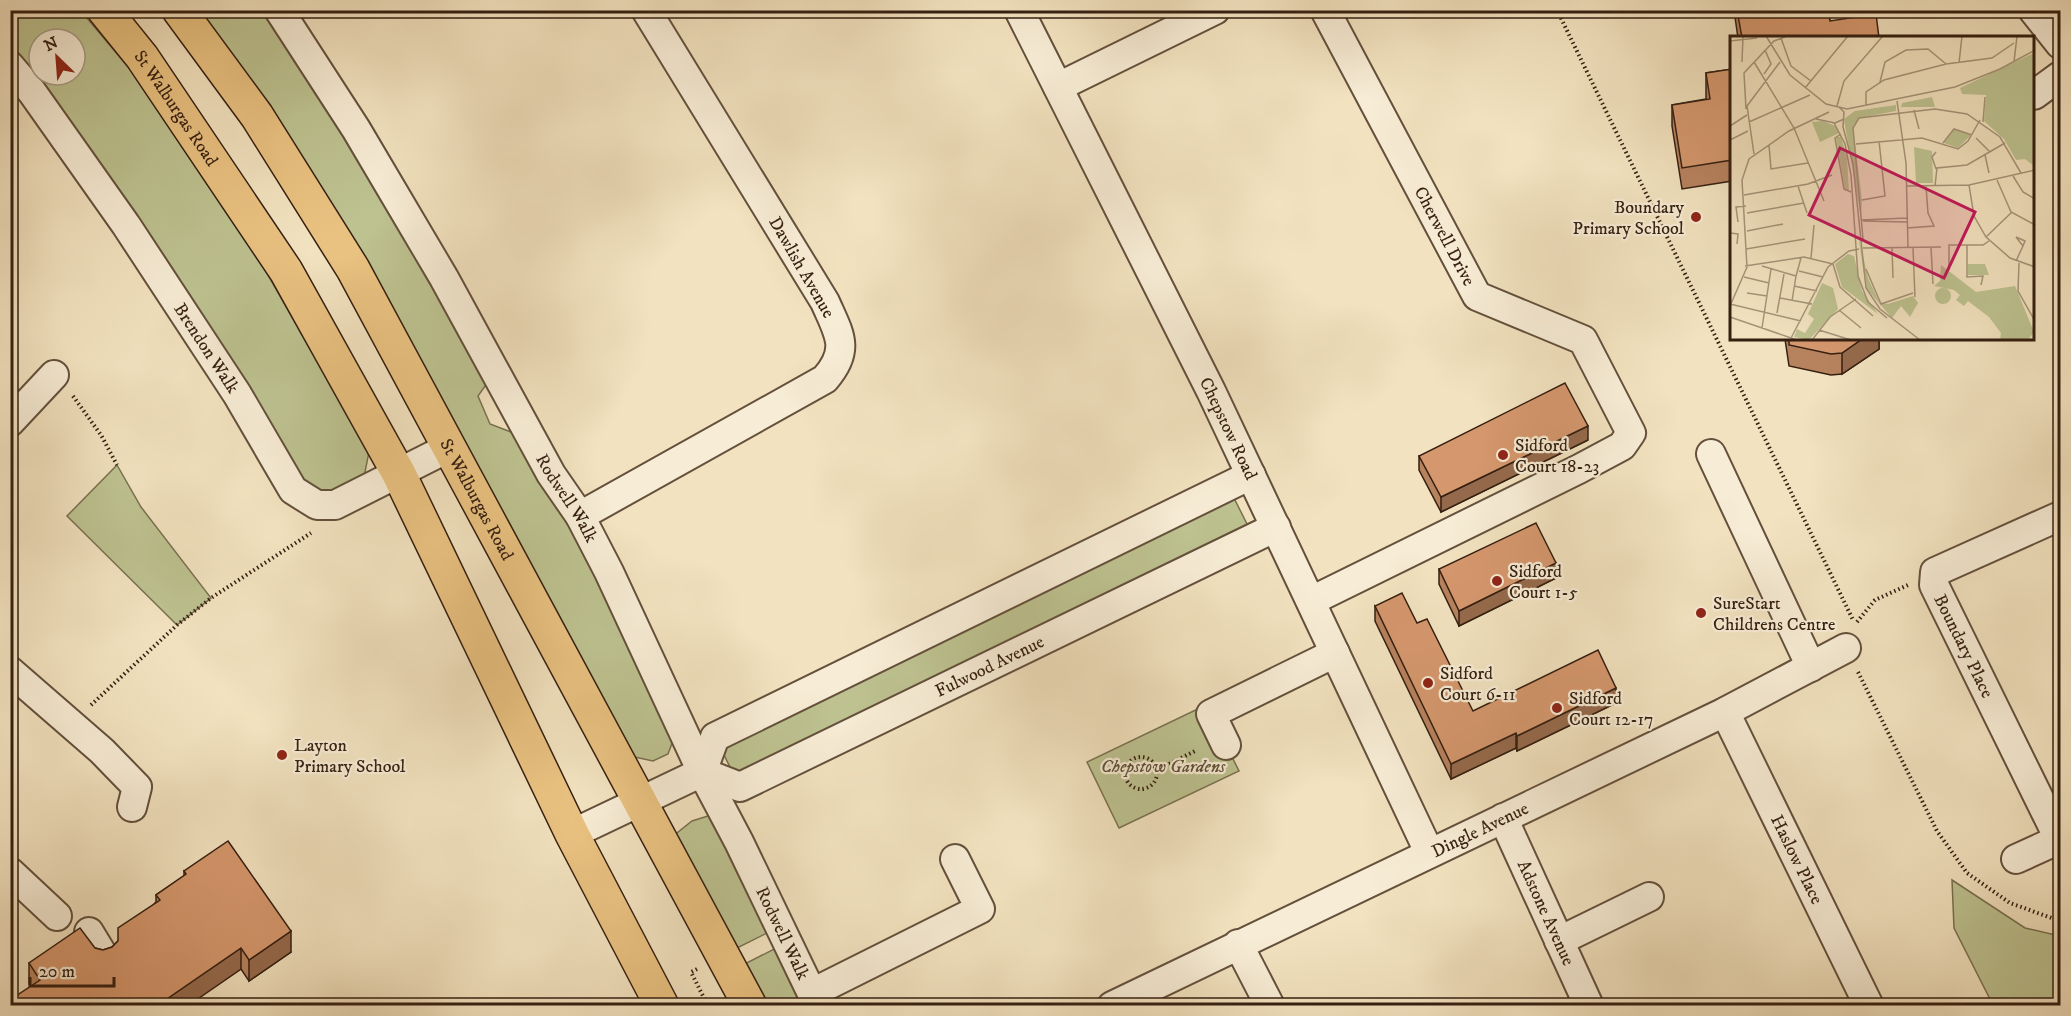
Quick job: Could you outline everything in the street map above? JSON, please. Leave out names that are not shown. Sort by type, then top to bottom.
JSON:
[{"type":"main road","name":"St Walburgas Road","points":[[104,10],[142,57],[286,271],[399,474],[572,834],[662,1005]]},
{"type":"main road","name":"St Walburgas Road","points":[[179,10],[257,116],[380,316],[750,1005]]},
{"type":"street","name":"Rodwell Walk","points":[[279,10],[356,129],[444,278],[551,474],[580,516],[614,582],[702,772],[740,842],[815,999]]},
{"type":"street","name":"Dawlish Avenue","points":[[580,516],[825,379],[834,368],[841,353],[841,336],[825,302],[646,10]]},
{"type":"street","name":"Chepstow Road","points":[[1018,10],[1251,475],[1429,852]]},
{"type":"street","points":[[1058,87],[1215,10]]},
{"type":"street","name":"Cherwell Drive","points":[[1311,601],[1614,451],[1622,446],[1631,433],[1583,340],[1477,296],[1325,10]]},
{"type":"street","points":[[2033,10],[2061,44]]},
{"type":"street","name":"Brendon Walk","points":[[10,66],[32,92],[126,225],[237,394],[293,490],[317,505]]},
{"type":"street","points":[[2035,94],[2061,76]]},
{"type":"street","points":[[10,422],[54,375]]},
{"type":"street","points":[[317,505],[335,505],[450,447]]},
{"type":"street","points":[[1711,454],[1811,667]]},
{"type":"street","points":[[572,834],[702,772],[715,737],[1251,475]]},
{"type":"street","name":"Boundary Place","points":[[2016,859],[2060,840],[1934,585],[1935,572],[2061,516]]},
{"type":"street","name":"Fulwood Avenue","points":[[702,772],[740,787],[1276,527]]},
{"type":"street","name":"Dingle Avenue","points":[[1112,1005],[1725,712],[1846,648]]},
{"type":"street","points":[[1224,741],[1210,714],[1335,652]]},
{"type":"street","points":[[10,671],[102,751],[137,787],[132,807]]},
{"type":"street","name":"Haslow Place","points":[[1725,712],[1869,1005]]},
{"type":"street","name":"Adstone Avenue","points":[[1503,818],[1589,1005]]},
{"type":"street","points":[[815,999],[980,909],[955,859]]},
{"type":"street","points":[[10,872],[57,916]]},
{"type":"street","points":[[1559,941],[1649,897]]},
{"type":"street","points":[[1238,944],[1270,1005]]},
{"type":"path","points":[[1557,10],[1854,624],[1875,600],[1935,572]]},
{"type":"path","points":[[54,375],[85,410],[117,465]]},
{"type":"path","points":[[70,724],[177,625],[211,598],[321,526],[317,505]]},
{"type":"path","points":[[1846,648],[1937,831],[1967,873],[2010,903],[2061,921]]},
{"type":"path","points":[[1157,770],[1224,741]]},
{"type":"path","points":[[1140,757],[1153,763],[1157,770],[1154,785],[1147,789],[1134,789],[1125,777],[1127,764],[1140,757]]},
{"type":"path","points":[[705,964],[691,972],[708,1005]]},
{"type":"green space","points":[[11,11],[81,11],[135,75],[257,256],[369,452],[363,482],[317,505],[28,87],[87,87],[87,27],[27,27],[27,86],[11,63]]},
{"type":"green space","points":[[179,11],[276,11],[492,376],[478,396],[490,424],[532,440],[680,722],[668,754],[653,761],[616,753],[402,355]]},
{"type":"green space","points":[[117,465],[141,507],[211,598],[177,625],[67,516]]},
{"type":"green space","points":[[1228,486],[1254,538],[740,787],[715,737]]},
{"type":"green space","name":"Chepstow Gardens","points":[[1206,705],[1239,771],[1119,828],[1087,762]]},
{"type":"green space","points":[[724,811],[781,926],[723,955],[662,845],[692,821]]},
{"type":"green space","points":[[1952,880],[2025,928],[2060,936],[2060,1005],[1993,1005],[1954,928]]},
{"type":"green space","points":[[788,942],[820,1005],[750,1005],[731,971]]},
{"type":"building","points":[[1737,10],[1828,10],[1830,21],[1876,14],[1879,36],[1742,36]]},
{"type":"building","points":[[1730,69],[1730,160],[1682,168],[1672,105],[1710,99],[1706,73]]},
{"type":"building","points":[[1789,340],[1861,340],[1842,353],[1831,354],[1789,345]]},
{"type":"building","name":"Sidford Court 18-23","points":[[1565,383],[1588,426],[1441,497],[1419,456]]},
{"type":"building","name":"Sidford Court 1-5","points":[[1536,523],[1556,563],[1459,611],[1439,569]]},
{"type":"building","points":[[1402,593],[1417,623],[1427,619],[1473,711],[1598,650],[1616,688],[1517,736],[1516,733],[1451,764],[1375,606]]},
{"type":"building","points":[[228,841],[291,931],[249,960],[241,948],[158,1005],[10,1005],[10,1000],[40,980],[29,963],[80,928],[95,948],[103,950],[112,947],[118,941],[118,928],[160,900],[156,895],[186,874],[184,871]]},
{"type":"place","name":"Boundary Primary School","points":[[1696,217]]},
{"type":"place","name":"Sidford Court 18-23","points":[[1503,455]]},
{"type":"place","name":"Sidford Court 1-5","points":[[1497,581]]},
{"type":"place","name":"SureStart Childrens Centre","points":[[1701,613]]},
{"type":"place","name":"Sidford Court 6-11","points":[[1428,683]]},
{"type":"place","name":"Sidford Court 12-17","points":[[1557,708]]},
{"type":"place","name":"Layton Primary School","points":[[282,755]]}]
